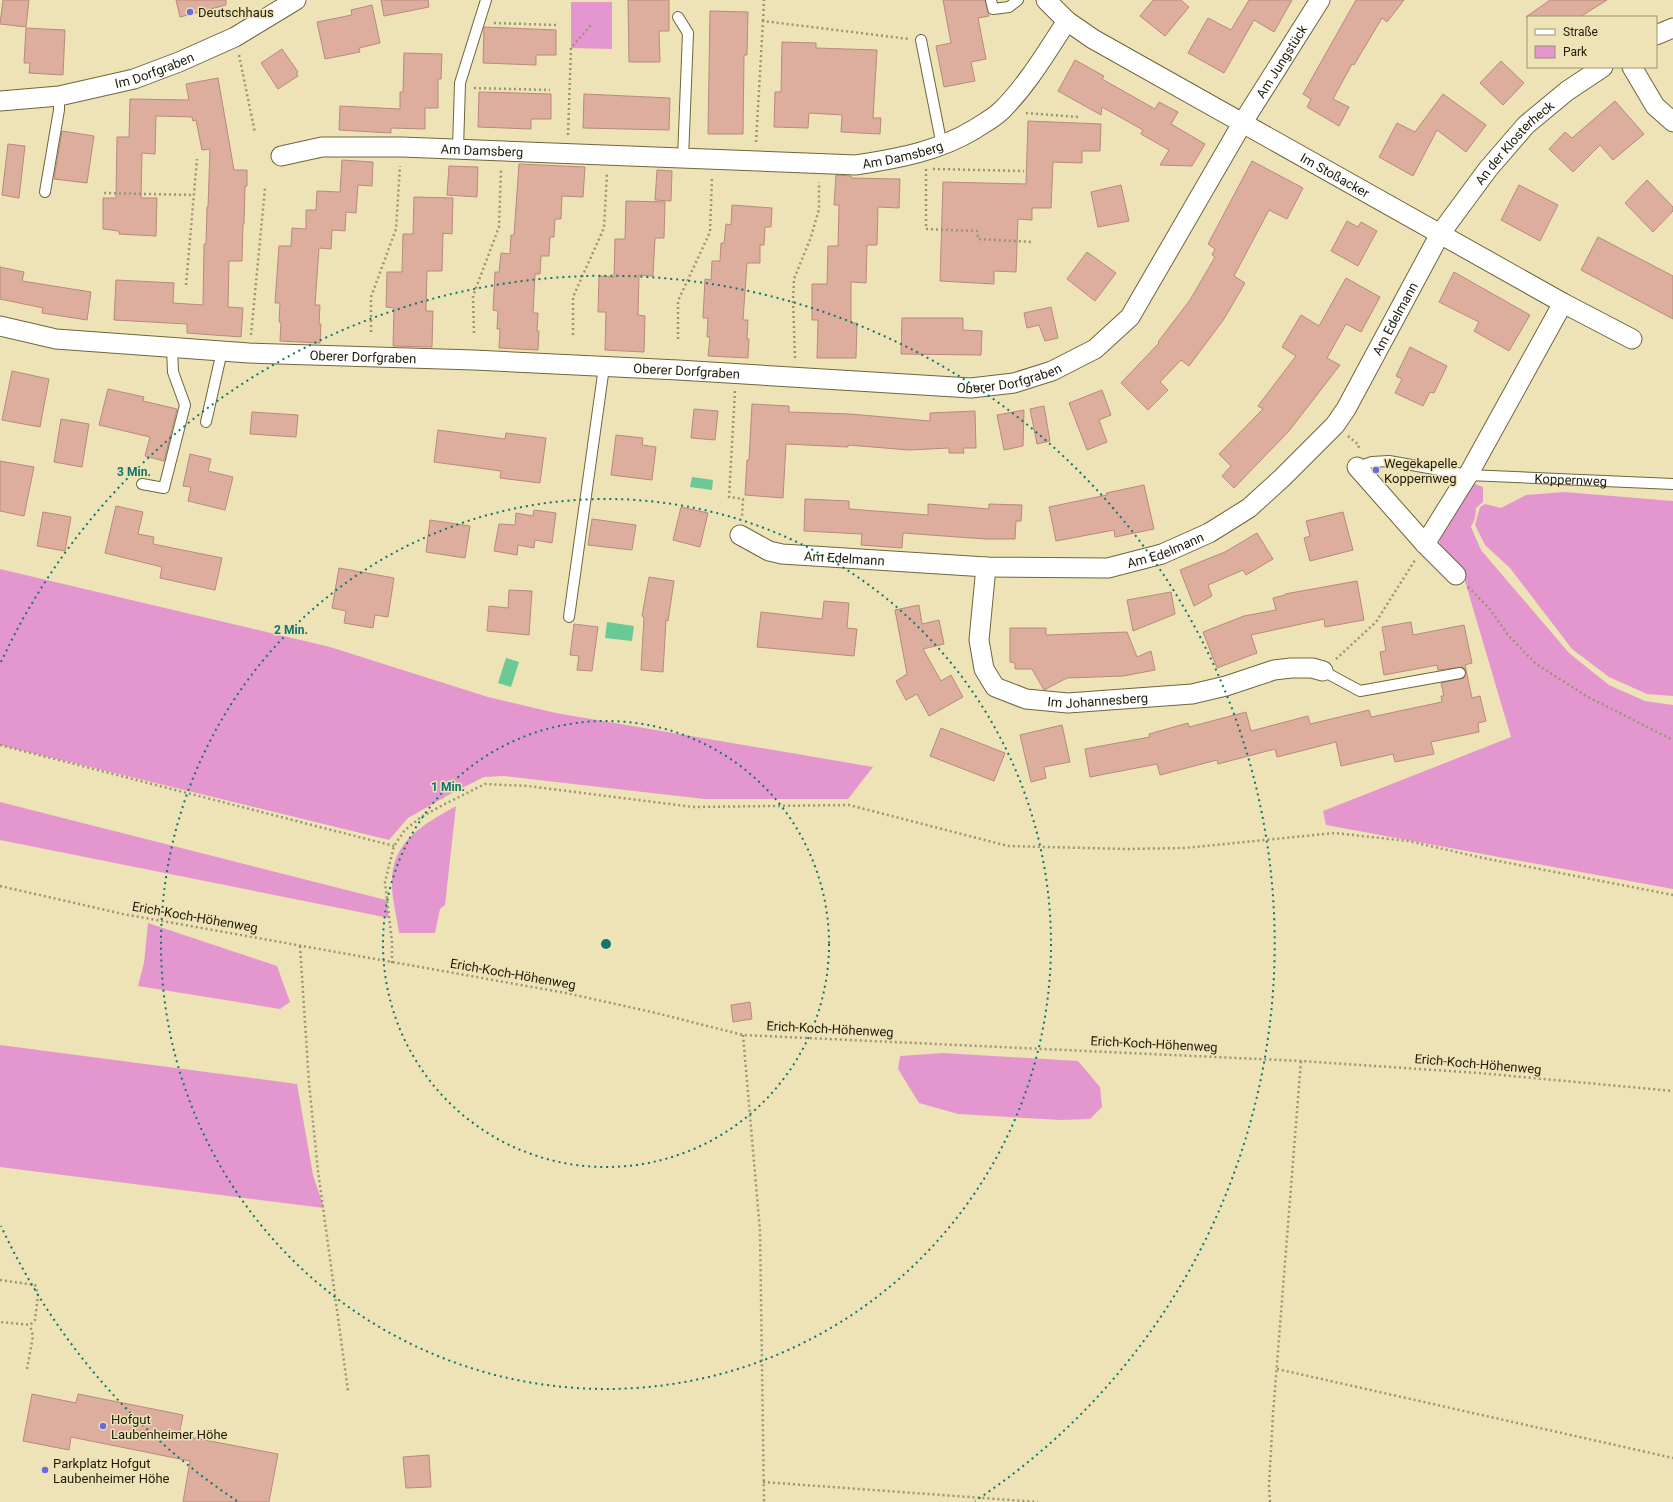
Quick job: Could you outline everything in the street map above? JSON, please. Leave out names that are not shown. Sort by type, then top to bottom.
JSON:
[{"type":"street","name":"Im Dorfgraben","points":[[0,101],[59,96],[134,78],[179,62],[235,37],[296,0]]},
{"type":"street","name":"Im Stoßacker","points":[[1046,0],[1067,21],[1093,39],[1563,303],[1632,339]]},
{"type":"street","name":"Am Jungstück","points":[[1243,122],[1320,0]]},
{"type":"street","name":"Am Damsberg","points":[[281,156],[322,147],[402,147],[856,165],[903,157],[942,146],[971,131],[1001,111],[1021,89],[1067,21]]},
{"type":"street","points":[[1657,35],[1673,28]]},
{"type":"street","name":"An der Klosterheck","points":[[1440,234],[1488,169],[1526,125],[1568,91],[1602,68]]},
{"type":"street","points":[[1633,68],[1655,106],[1673,122]]},
{"type":"street","name":"Oberer Dorfgraben","points":[[0,326],[56,339],[222,351],[474,360],[794,376],[971,388],[1014,383],[1052,371],[1094,349],[1130,317],[1243,122]]},
{"type":"street","name":"Am Edelmann","points":[[740,535],[768,551],[782,554],[986,567],[1108,568],[1162,554],[1209,533],[1249,508],[1282,478],[1335,425],[1346,410],[1440,234]]},
{"type":"street","points":[[1425,544],[1468,475],[1563,303]]},
{"type":"street","points":[[1356,466],[1425,544],[1456,575]]},
{"type":"street","name":"Im Johannesberg","points":[[986,567],[978,640],[984,669],[995,687],[1026,699],[1068,703],[1192,694],[1226,686],[1274,670],[1312,668],[1323,672]]},
{"type":"lane","points":[[458,149],[460,88],[486,0]]},
{"type":"lane","points":[[991,0],[993,9],[1009,7],[1018,0]]},
{"type":"lane","points":[[678,17],[688,33],[683,158]]},
{"type":"lane","points":[[921,40],[942,146]]},
{"type":"lane","points":[[45,192],[59,110],[59,96]]},
{"type":"lane","points":[[142,484],[164,488],[185,405],[173,372],[172,348]]},
{"type":"lane","points":[[206,422],[222,351]]},
{"type":"lane","points":[[569,617],[604,367]]},
{"type":"lane","name":"Koppernweg","points":[[1356,466],[1389,460],[1468,475],[1673,484]]},
{"type":"lane","points":[[1323,672],[1360,691],[1460,673]]},
{"type":"path","points":[[755,160],[764,0]]},
{"type":"path","points":[[763,21],[921,40]]},
{"type":"path","points":[[479,22],[556,25]]},
{"type":"path","points":[[567,153],[570,48],[591,25]]},
{"type":"path","points":[[238,53],[255,133]]},
{"type":"path","points":[[460,88],[550,90]]},
{"type":"path","points":[[1001,111],[1078,117]]},
{"type":"path","points":[[371,332],[371,297],[396,229],[402,147]]},
{"type":"path","points":[[474,333],[473,296],[499,228],[501,151]]},
{"type":"path","points":[[573,335],[572,297],[604,228],[608,155]]},
{"type":"path","points":[[186,285],[197,159]]},
{"type":"path","points":[[678,339],[678,301],[710,232],[712,159]]},
{"type":"path","points":[[794,376],[794,279],[811,237],[819,209],[819,163]]},
{"type":"path","points":[[926,169],[926,229],[977,231],[978,239],[1033,242]]},
{"type":"path","points":[[941,170],[1024,171]]},
{"type":"path","points":[[251,338],[265,188]]},
{"type":"path","points":[[104,193],[194,195]]},
{"type":"path","points":[[736,373],[729,497],[743,499],[740,535]]},
{"type":"path","points":[[1335,425],[1359,445],[1356,466]]},
{"type":"path","points":[[1323,672],[1376,622],[1425,544]]},
{"type":"path","points":[[1456,575],[1489,608],[1508,634],[1536,664],[1588,697],[1673,740]]},
{"type":"path","points":[[0,745],[394,846]]},
{"type":"path","points":[[392,963],[392,942],[385,882],[394,846],[406,830],[421,817],[443,804],[485,784],[528,786],[693,807],[848,805],[1008,846],[1126,849],[1184,848],[1335,833],[1408,841],[1483,858],[1673,895]]},
{"type":"path","name":"Erich-Koch-Höhenweg","points":[[0,886],[123,914],[566,993],[656,1013],[743,1035],[1301,1061],[1478,1073],[1673,1092]]},
{"type":"path","points":[[300,946],[309,1083],[318,1171],[348,1392]]},
{"type":"path","points":[[743,1035],[760,1231],[764,1502]]},
{"type":"path","points":[[1270,1502],[1269,1486],[1272,1421],[1301,1061]]},
{"type":"path","points":[[0,1280],[35,1285],[38,1295],[35,1320],[30,1325]]},
{"type":"path","points":[[0,1322],[30,1325]]},
{"type":"path","points":[[27,1369],[33,1336],[30,1325]]},
{"type":"path","points":[[1277,1369],[1673,1458]]},
{"type":"path","points":[[763,1482],[1038,1502]]},
{"type":"green space","points":[[571,2],[612,2],[612,49],[571,48]]},
{"type":"green space","points":[[1469,482],[1483,487],[1483,502],[1476,508],[1475,518],[1471,527],[1481,550],[1569,653],[1609,685],[1645,701],[1673,705],[1673,889],[1326,825],[1323,811],[1511,737],[1462,571],[1439,548],[1440,536]]},
{"type":"green space","points":[[1564,492],[1673,501],[1673,696],[1647,694],[1609,677],[1572,649],[1510,568],[1485,545],[1475,525],[1480,507],[1485,504],[1501,508],[1526,495]]},
{"type":"green space","points":[[0,569],[330,647],[488,697],[556,713],[873,767],[848,799],[704,799],[504,776],[484,777],[408,818],[389,840],[0,745]]},
{"type":"green space","points":[[0,802],[386,900],[389,918],[0,840]]},
{"type":"green space","points":[[456,806],[445,905],[440,909],[435,933],[399,933],[392,890],[393,869],[397,856],[403,845],[411,836],[432,820]]},
{"type":"green space","points":[[148,923],[277,966],[290,1002],[280,1009],[138,986],[144,963]]},
{"type":"green space","points":[[0,1045],[297,1084],[313,1175],[324,1208],[0,1167]]},
{"type":"green space","points":[[943,1053],[1078,1061],[1100,1087],[1102,1107],[1090,1119],[1061,1120],[958,1114],[919,1103],[898,1069],[900,1056]]},
{"type":"shaded area","points":[[692,477],[713,480],[712,490],[690,487]]},
{"type":"shaded area","points":[[607,622],[634,626],[632,641],[605,638]]},
{"type":"shaded area","points":[[506,658],[519,662],[511,687],[498,683]]},
{"type":"building","points":[[3,0],[29,0],[26,27],[0,24]]},
{"type":"building","name":"Deutschhaus","points":[[176,0],[226,0],[226,5],[180,17]]},
{"type":"building","points":[[381,0],[428,0],[429,7],[384,16]]},
{"type":"building","points":[[628,0],[669,0],[669,31],[659,31],[660,62],[629,62]]},
{"type":"building","points":[[943,0],[985,0],[989,16],[978,18],[986,59],[971,62],[975,81],[944,87],[936,46],[951,43]]},
{"type":"building","points":[[1153,0],[1181,0],[1189,7],[1165,36],[1140,16]]},
{"type":"building","points":[[1249,0],[1292,0],[1274,32],[1254,20],[1224,73],[1188,53],[1208,18],[1231,30]]},
{"type":"building","points":[[1356,0],[1404,0],[1387,22],[1382,18],[1354,65],[1352,64],[1333,99],[1349,107],[1339,126],[1307,107],[1311,99],[1303,94]]},
{"type":"building","points":[[1550,0],[1607,0],[1582,16],[1527,16]]},
{"type":"building","points":[[372,5],[380,43],[359,48],[360,52],[325,59],[317,22],[352,15],[351,10]]},
{"type":"building","points":[[710,11],[748,12],[747,55],[744,55],[743,134],[708,134]]},
{"type":"building","points":[[484,27],[556,30],[556,55],[536,55],[536,65],[483,63]]},
{"type":"building","points":[[26,28],[65,30],[63,75],[29,73],[30,63],[24,63]]},
{"type":"building","points":[[782,42],[816,43],[816,48],[877,50],[873,118],[881,118],[880,134],[841,132],[842,115],[809,113],[808,128],[774,127],[775,92],[781,92]]},
{"type":"building","points":[[282,49],[298,72],[296,73],[298,76],[278,89],[261,63]]},
{"type":"building","points":[[404,53],[442,54],[441,79],[438,79],[438,108],[425,108],[425,129],[391,128],[391,133],[339,130],[340,106],[400,109],[400,92],[403,92]]},
{"type":"building","points":[[1075,60],[1104,76],[1102,79],[1155,109],[1159,102],[1178,112],[1171,124],[1205,144],[1192,166],[1160,165],[1169,150],[1141,134],[1143,130],[1102,107],[1101,115],[1058,91]]},
{"type":"building","points":[[1501,61],[1524,83],[1503,105],[1480,83]]},
{"type":"building","points":[[218,78],[234,170],[247,170],[242,261],[229,261],[228,307],[243,308],[241,337],[187,333],[187,324],[114,320],[116,280],[174,283],[173,303],[203,305],[204,244],[206,244],[210,149],[202,150],[196,120],[193,121],[192,117],[156,116],[155,154],[142,153],[141,198],[157,198],[156,236],[119,234],[119,231],[103,229],[103,198],[116,198],[117,137],[129,137],[130,99],[189,100],[186,84]]},
{"type":"building","points":[[479,92],[551,94],[551,119],[531,119],[531,129],[478,127]]},
{"type":"building","points":[[584,94],[670,98],[669,130],[583,128]]},
{"type":"building","points":[[1443,94],[1486,125],[1466,152],[1437,130],[1413,176],[1379,157],[1397,123],[1415,132]]},
{"type":"building","points":[[1615,101],[1644,134],[1613,160],[1600,145],[1573,172],[1549,149],[1565,132],[1572,138]]},
{"type":"building","points":[[1028,121],[1101,124],[1100,151],[1082,151],[1082,163],[1053,162],[1051,208],[1032,208],[1032,220],[1018,219],[1016,272],[994,271],[994,284],[940,281],[943,182],[1026,184]]},
{"type":"building","points":[[62,131],[94,136],[87,183],[54,179]]},
{"type":"building","points":[[8,144],[25,146],[19,198],[2,195]]},
{"type":"building","points":[[342,160],[373,162],[372,186],[358,185],[356,213],[346,212],[345,231],[332,230],[331,249],[319,248],[315,305],[320,305],[320,343],[280,341],[280,303],[275,303],[279,246],[291,246],[292,228],[306,229],[306,210],[316,210],[317,191],[340,192]]},
{"type":"building","points":[[1252,161],[1303,188],[1287,219],[1269,210],[1234,276],[1245,283],[1224,319],[1189,366],[1181,360],[1160,382],[1168,390],[1148,410],[1121,383],[1159,343],[1158,342],[1190,300],[1215,257],[1212,255],[1215,249],[1208,244]]},
{"type":"building","points":[[519,164],[585,167],[583,197],[562,196],[561,219],[555,219],[554,237],[550,237],[549,256],[541,256],[540,274],[535,274],[533,313],[538,313],[538,350],[499,348],[500,329],[497,329],[498,311],[493,310],[495,272],[499,272],[501,253],[510,254],[511,235],[514,235]]},
{"type":"building","points":[[449,166],[478,167],[477,197],[447,195]]},
{"type":"building","points":[[657,170],[672,171],[671,201],[655,200]]},
{"type":"building","points":[[836,175],[851,176],[851,178],[900,179],[899,208],[878,207],[877,245],[867,245],[866,283],[851,282],[851,323],[857,323],[856,358],[817,358],[818,320],[812,320],[812,284],[827,284],[828,246],[838,246],[839,205],[834,205]]},
{"type":"building","points":[[1647,180],[1673,207],[1673,211],[1653,232],[1625,203]]},
{"type":"building","points":[[1121,185],[1129,221],[1098,227],[1091,192]]},
{"type":"building","points":[[1519,185],[1558,205],[1540,241],[1501,220]]},
{"type":"building","points":[[414,197],[453,198],[452,234],[443,233],[442,271],[427,271],[426,311],[433,311],[432,347],[393,346],[394,308],[386,307],[387,272],[402,272],[403,234],[413,234]]},
{"type":"building","points":[[626,201],[665,202],[664,238],[655,238],[653,276],[639,275],[638,315],[645,316],[644,352],[605,350],[606,312],[598,312],[599,276],[614,277],[615,239],[625,239]]},
{"type":"building","points":[[732,205],[772,208],[771,227],[765,227],[764,245],[760,245],[760,263],[747,263],[743,320],[748,320],[748,358],[708,356],[710,337],[707,337],[708,318],[703,318],[705,279],[711,280],[712,261],[720,261],[721,243],[724,243],[726,224],[731,225]]},
{"type":"building","points":[[1347,221],[1358,227],[1361,222],[1377,231],[1358,266],[1331,251]]},
{"type":"building","points":[[1598,237],[1673,276],[1673,319],[1581,270]]},
{"type":"building","points":[[1087,252],[1116,273],[1095,301],[1067,279]]},
{"type":"building","points":[[0,267],[24,272],[22,281],[91,292],[87,320],[42,313],[43,308],[0,299]]},
{"type":"building","points":[[1454,272],[1530,315],[1509,351],[1474,331],[1479,322],[1439,302]]},
{"type":"building","points":[[1346,278],[1380,297],[1361,332],[1346,324],[1327,358],[1340,365],[1289,431],[1234,488],[1222,476],[1231,466],[1219,454],[1263,409],[1258,406],[1296,356],[1282,347],[1301,315],[1319,326]]},
{"type":"building","points":[[1051,307],[1058,338],[1045,341],[1039,325],[1027,328],[1024,313]]},
{"type":"building","points":[[902,318],[963,318],[963,330],[982,331],[981,355],[901,354]]},
{"type":"building","points":[[1410,347],[1447,366],[1434,393],[1430,392],[1423,406],[1395,393],[1402,379],[1396,376]]},
{"type":"building","points":[[12,371],[49,379],[40,427],[2,420]]},
{"type":"building","points":[[108,389],[144,397],[143,401],[177,409],[164,461],[145,456],[150,437],[99,425]]},
{"type":"building","points":[[1102,390],[1111,415],[1099,420],[1107,442],[1087,450],[1069,403]]},
{"type":"building","points":[[752,404],[789,406],[789,412],[850,414],[930,421],[930,413],[975,411],[976,448],[963,448],[964,453],[949,453],[949,448],[909,450],[848,445],[848,447],[786,444],[783,498],[745,495],[747,460],[749,460]]},
{"type":"building","points":[[1044,406],[1050,441],[1037,444],[1030,409]]},
{"type":"building","points":[[694,409],[718,411],[715,440],[691,438]]},
{"type":"building","points":[[1024,410],[1023,446],[1004,450],[997,415]]},
{"type":"building","points":[[252,412],[298,415],[296,437],[250,434]]},
{"type":"building","points":[[61,419],[89,424],[82,467],[54,462]]},
{"type":"building","points":[[438,430],[505,439],[506,433],[546,438],[540,483],[500,478],[501,471],[434,462]]},
{"type":"building","points":[[616,435],[643,438],[642,445],[656,447],[652,480],[611,475]]},
{"type":"building","points":[[190,454],[211,459],[208,471],[233,477],[225,510],[188,501],[191,487],[183,486]]},
{"type":"building","points":[[0,461],[34,467],[24,516],[0,511]]},
{"type":"building","points":[[1144,485],[1154,529],[1115,537],[1114,530],[1056,541],[1049,507],[1107,495],[1106,493]]},
{"type":"building","points":[[805,499],[849,501],[849,509],[928,515],[928,504],[989,509],[989,504],[1022,505],[1021,521],[1016,521],[1015,539],[985,539],[903,533],[902,548],[861,545],[862,534],[804,531]]},
{"type":"building","points":[[116,506],[143,512],[138,534],[154,537],[153,544],[222,558],[215,590],[160,578],[162,567],[105,553]]},
{"type":"building","points":[[681,507],[708,513],[700,547],[673,540]]},
{"type":"building","points":[[534,510],[556,513],[552,543],[535,540],[534,548],[518,545],[517,555],[494,551],[499,524],[515,525],[516,513],[533,516]]},
{"type":"building","points":[[43,512],[71,517],[65,551],[37,546]]},
{"type":"building","points":[[1343,512],[1353,550],[1310,561],[1304,538],[1310,536],[1306,521]]},
{"type":"building","points":[[592,519],[636,525],[632,550],[588,545]]},
{"type":"building","points":[[430,520],[470,526],[465,558],[426,552]]},
{"type":"building","points":[[1257,533],[1273,559],[1246,575],[1243,570],[1208,585],[1212,596],[1194,606],[1180,570],[1225,552]]},
{"type":"building","points":[[339,568],[394,578],[388,617],[375,615],[373,628],[344,623],[346,611],[332,608]]},
{"type":"building","points":[[649,577],[674,581],[668,621],[666,620],[663,672],[641,670],[644,617],[642,616]]},
{"type":"building","points":[[1357,581],[1364,620],[1325,627],[1324,619],[1251,635],[1257,653],[1217,668],[1203,632],[1244,616],[1276,610],[1273,598],[1285,594]]},
{"type":"building","points":[[509,590],[532,591],[529,635],[487,631],[489,606],[508,608]]},
{"type":"building","points":[[1171,592],[1175,614],[1133,631],[1127,600]]},
{"type":"building","points":[[824,601],[849,603],[847,628],[857,629],[854,656],[757,647],[761,612],[822,619]]},
{"type":"building","points":[[919,605],[922,624],[939,620],[944,644],[923,649],[941,681],[951,675],[963,697],[929,716],[917,694],[906,700],[896,681],[907,674],[895,610]]},
{"type":"building","points":[[1411,622],[1413,635],[1464,625],[1472,663],[1465,665],[1472,698],[1480,696],[1486,721],[1478,723],[1479,732],[1431,742],[1434,754],[1395,762],[1393,754],[1341,766],[1336,742],[1277,757],[1275,749],[1218,764],[1217,760],[1160,775],[1157,764],[1090,777],[1085,749],[1150,737],[1149,734],[1188,723],[1189,727],[1246,712],[1251,731],[1308,716],[1310,724],[1369,710],[1371,717],[1442,702],[1441,696],[1444,696],[1441,683],[1464,678],[1466,672],[1463,667],[1438,670],[1437,665],[1384,675],[1380,652],[1386,651],[1382,627]]},
{"type":"building","points":[[574,624],[598,627],[592,671],[577,670],[579,656],[570,655]]},
{"type":"building","points":[[1010,628],[1046,628],[1046,635],[1127,632],[1137,657],[1151,651],[1155,670],[1123,676],[1067,678],[1044,690],[1032,669],[1015,669],[1015,663],[1010,662]]},
{"type":"building","points":[[1062,725],[1070,762],[1044,767],[1046,778],[1031,782],[1020,735]]},
{"type":"building","points":[[941,728],[1005,753],[994,781],[930,756]]},
{"type":"building","points":[[750,1002],[752,1019],[733,1022],[731,1005]]},
{"type":"building","points":[[32,1394],[76,1403],[78,1394],[183,1415],[179,1435],[278,1454],[269,1502],[183,1502],[190,1461],[71,1437],[69,1450],[23,1441]]},
{"type":"building","points":[[429,1455],[431,1487],[406,1488],[403,1457]]},
{"type":"place","name":"Deutschhaus","points":[[190,12]]},
{"type":"place","name":"Wegekapelle Koppernweg","points":[[1376,470]]},
{"type":"place","name":"Hofgut Laubenheimer Höhe","points":[[103,1426]]},
{"type":"place","name":"Parkplatz Hofgut Laubenheimer Höhe","points":[[45,1470]]}]
